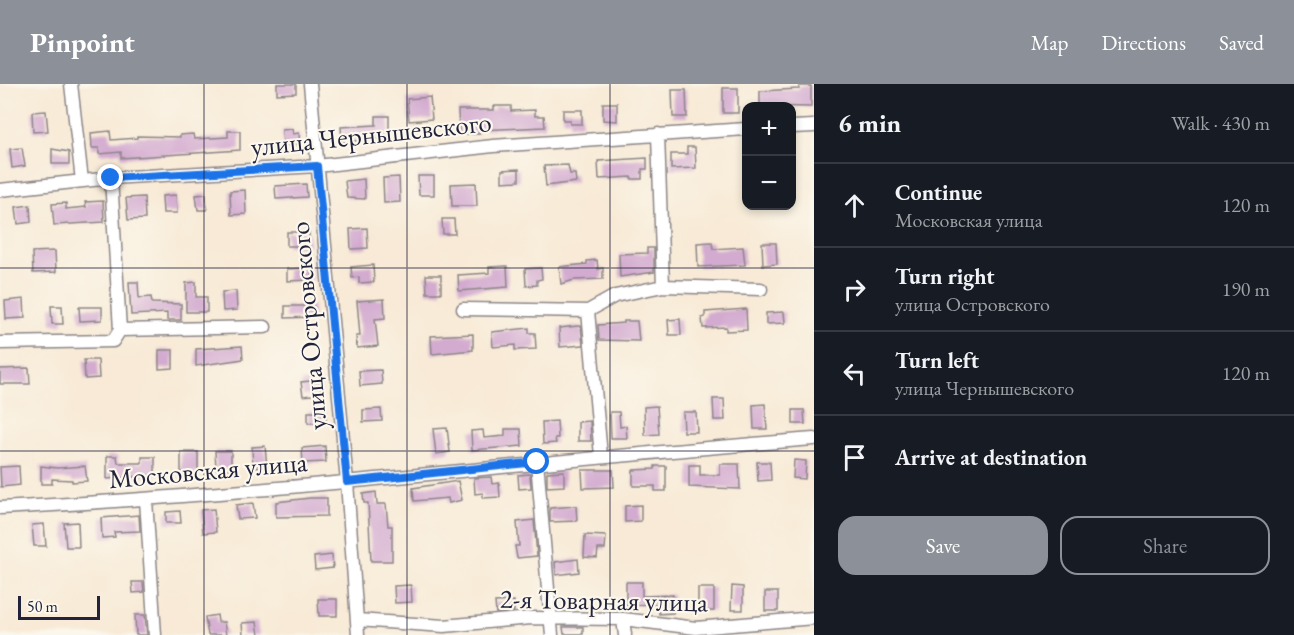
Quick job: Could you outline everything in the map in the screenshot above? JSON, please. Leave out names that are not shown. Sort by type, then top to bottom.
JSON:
[{"type":"street","points":[[71,84],[82,181]]},
{"type":"street","name":"улица Островского","points":[[310,84],[347,482],[358,635]]},
{"type":"street","points":[[796,127],[814,126]]},
{"type":"street","name":"улица Чернышевского","points":[[0,190],[111,178],[317,166],[493,146],[742,129]]},
{"type":"street","points":[[658,134],[663,286]]},
{"type":"street","points":[[0,344],[113,341],[120,330],[111,178]]},
{"type":"street","points":[[463,309],[588,311],[615,296],[663,286],[761,289]]},
{"type":"street","points":[[588,311],[601,456]]},
{"type":"street","points":[[120,330],[265,327]]},
{"type":"street","name":"Московская улица","points":[[0,508],[146,500],[601,456],[814,440]]},
{"type":"street","points":[[537,462],[552,635]]},
{"type":"street","points":[[146,500],[155,635]]},
{"type":"street","name":"2-я Товарная улица","points":[[357,620],[444,631],[522,619],[623,619],[697,632],[814,618]]},
{"type":"street","points":[[623,619],[625,635]]},
{"type":"building","points":[[277,84],[296,84],[296,93],[277,94]]},
{"type":"building","points":[[799,86],[811,86],[811,107],[796,107],[796,102],[760,102],[760,91],[799,89]]},
{"type":"building","points":[[723,88],[738,88],[738,113],[723,113]]},
{"type":"building","points":[[672,90],[686,90],[687,117],[673,117]]},
{"type":"building","points":[[430,97],[432,119],[409,121],[407,99]]},
{"type":"building","points":[[603,103],[617,103],[617,121],[603,120]]},
{"type":"building","points":[[494,106],[511,106],[511,111],[535,110],[535,116],[544,116],[545,127],[479,130],[479,134],[459,134],[458,110],[494,110]]},
{"type":"building","points":[[563,110],[582,110],[582,124],[570,124],[570,120],[563,120]]},
{"type":"building","points":[[46,111],[48,131],[33,132],[32,112]]},
{"type":"building","points":[[376,116],[389,116],[389,138],[342,142],[341,127],[376,125]]},
{"type":"building","points":[[292,129],[293,134],[299,133],[300,144],[283,146],[282,130]]},
{"type":"building","points":[[110,131],[111,140],[137,138],[137,136],[180,137],[180,135],[193,134],[194,139],[228,137],[228,131],[240,131],[240,150],[121,158],[121,152],[99,154],[99,148],[92,148],[91,133]]},
{"type":"building","points":[[687,147],[695,147],[696,168],[671,169],[671,154],[687,154]]},
{"type":"building","points":[[22,148],[25,166],[12,168],[10,149]]},
{"type":"building","points":[[52,149],[69,152],[69,164],[52,164]]},
{"type":"building","points":[[647,158],[647,169],[642,169],[642,179],[631,179],[631,177],[599,179],[598,161]]},
{"type":"building","points":[[568,165],[570,174],[575,174],[576,182],[546,186],[544,166]]},
{"type":"building","points":[[519,169],[519,181],[502,182],[502,170]]},
{"type":"building","points":[[418,176],[434,176],[434,195],[419,195]]},
{"type":"building","points":[[399,177],[400,202],[384,203],[383,178]]},
{"type":"building","points":[[364,179],[365,199],[347,198],[345,181]]},
{"type":"building","points":[[476,183],[477,206],[452,206],[451,184]]},
{"type":"building","points":[[306,184],[307,197],[276,199],[275,186]]},
{"type":"building","points":[[245,190],[246,214],[231,215],[230,191]]},
{"type":"building","points":[[206,194],[207,210],[198,210],[196,195]]},
{"type":"building","points":[[176,195],[177,213],[163,213],[162,196]]},
{"type":"building","points":[[144,197],[145,219],[128,220],[126,198]]},
{"type":"building","points":[[103,201],[104,222],[54,225],[52,204],[66,203],[66,209],[86,207],[85,202]]},
{"type":"building","points":[[30,205],[31,222],[18,224],[16,207]]},
{"type":"building","points":[[442,219],[454,219],[455,234],[443,234]]},
{"type":"building","points":[[367,228],[368,248],[351,249],[350,229]]},
{"type":"building","points":[[287,232],[309,232],[309,246],[287,246]]},
{"type":"building","points":[[712,242],[713,249],[743,247],[745,265],[698,267],[697,243]]},
{"type":"building","points":[[762,243],[776,243],[777,264],[763,265]]},
{"type":"building","points":[[647,248],[654,248],[654,272],[620,277],[619,254],[647,253]]},
{"type":"building","points":[[55,251],[56,272],[33,273],[32,252]]},
{"type":"building","points":[[597,260],[598,269],[603,268],[603,279],[574,280],[561,284],[559,267],[587,264],[587,261]]},
{"type":"building","points":[[373,265],[374,282],[359,283],[359,277],[352,278],[351,267]]},
{"type":"building","points":[[507,266],[508,287],[459,291],[458,275],[489,273],[489,267]]},
{"type":"building","points":[[311,268],[312,280],[287,281],[287,269]]},
{"type":"building","points":[[541,268],[542,279],[537,280],[537,285],[526,286],[525,269]]},
{"type":"building","points":[[426,275],[441,275],[441,293],[427,293]]},
{"type":"building","points":[[129,282],[138,282],[139,298],[151,297],[152,303],[181,304],[181,320],[167,320],[167,313],[131,315]]},
{"type":"building","points":[[196,282],[196,297],[207,297],[207,312],[186,312],[186,283]]},
{"type":"building","points":[[236,291],[237,310],[223,311],[222,292]]},
{"type":"building","points":[[24,299],[25,318],[6,319],[5,301]]},
{"type":"building","points":[[384,299],[385,318],[375,319],[378,346],[357,348],[356,336],[360,336],[357,301]]},
{"type":"building","points":[[51,306],[62,306],[63,324],[52,324]]},
{"type":"building","points":[[285,306],[313,306],[313,317],[285,318]]},
{"type":"building","points":[[79,307],[102,307],[102,320],[80,321]]},
{"type":"building","points":[[746,309],[747,330],[726,331],[726,327],[703,328],[702,318],[705,317],[705,312]]},
{"type":"building","points":[[784,312],[785,323],[766,324],[766,313]]},
{"type":"building","points":[[680,319],[681,335],[669,335],[668,320]]},
{"type":"building","points":[[624,321],[637,321],[639,341],[599,340],[598,325],[624,323]]},
{"type":"building","points":[[581,326],[583,345],[560,347],[559,328]]},
{"type":"building","points":[[529,328],[529,333],[535,333],[536,349],[515,350],[515,345],[493,347],[492,332]]},
{"type":"building","points":[[473,334],[473,350],[432,354],[431,336]]},
{"type":"building","points":[[242,346],[243,359],[196,366],[196,349]]},
{"type":"building","points":[[159,350],[173,350],[173,368],[159,369]]},
{"type":"building","points":[[84,360],[98,360],[99,378],[85,379]]},
{"type":"building","points":[[29,368],[30,384],[0,384],[0,369]]},
{"type":"building","points":[[381,370],[382,384],[360,386],[359,371]]},
{"type":"building","points":[[320,380],[321,394],[303,396],[301,382]]},
{"type":"building","points":[[713,399],[724,399],[725,420],[714,420]]},
{"type":"building","points":[[765,404],[767,429],[754,429],[753,405]]},
{"type":"building","points":[[657,406],[659,434],[645,435],[644,407]]},
{"type":"building","points":[[381,409],[382,421],[363,422],[363,410]]},
{"type":"building","points":[[793,410],[804,410],[805,424],[793,424]]},
{"type":"building","points":[[308,412],[326,412],[326,423],[308,423]]},
{"type":"building","points":[[610,412],[619,412],[620,427],[626,426],[627,438],[611,438]]},
{"type":"building","points":[[683,412],[696,412],[697,432],[684,432]]},
{"type":"building","points":[[557,421],[556,443],[543,444],[542,422]]},
{"type":"building","points":[[590,421],[591,441],[578,441],[578,422]]},
{"type":"building","points":[[447,428],[450,452],[436,454],[433,429]]},
{"type":"building","points":[[505,429],[521,429],[522,446],[472,450],[471,431],[483,430],[484,438],[505,436]]},
{"type":"building","points":[[265,446],[267,467],[253,468],[252,447]]},
{"type":"building","points":[[325,446],[326,462],[303,463],[302,448]]},
{"type":"building","points":[[215,451],[231,451],[231,469],[216,469]]},
{"type":"building","points":[[181,452],[198,452],[198,472],[181,472]]},
{"type":"building","points":[[107,456],[117,456],[118,463],[142,463],[142,457],[155,457],[155,475],[107,479]]},
{"type":"building","points":[[794,460],[806,461],[805,479],[793,478]]},
{"type":"building","points":[[757,462],[770,462],[771,480],[758,481]]},
{"type":"building","points":[[720,464],[739,464],[740,489],[689,487],[689,465],[700,465],[700,475],[720,475]]},
{"type":"building","points":[[19,466],[20,485],[1,487],[0,467]]},
{"type":"building","points":[[41,466],[57,468],[85,466],[87,481],[72,482],[72,480],[52,479],[52,484],[41,484]]},
{"type":"building","points":[[655,466],[666,466],[666,491],[655,491],[655,486],[633,486],[633,470],[655,469]]},
{"type":"building","points":[[582,470],[613,470],[614,487],[583,488]]},
{"type":"building","points":[[564,471],[564,486],[547,487],[547,472]]},
{"type":"building","points":[[530,474],[531,488],[519,489],[518,475]]},
{"type":"building","points":[[491,477],[492,484],[499,483],[500,497],[483,498],[483,493],[475,494],[474,478]]},
{"type":"building","points":[[458,481],[462,500],[449,503],[448,498],[414,501],[413,488]]},
{"type":"building","points":[[376,492],[377,504],[386,504],[388,526],[392,526],[392,561],[371,561],[368,503],[364,503],[363,494]]},
{"type":"building","points":[[327,498],[327,516],[276,517],[276,502]]},
{"type":"building","points":[[253,503],[255,518],[238,519],[236,505]]},
{"type":"building","points":[[641,505],[641,521],[625,522],[625,506]]},
{"type":"building","points":[[576,506],[577,521],[550,522],[550,508]]},
{"type":"building","points":[[214,509],[216,532],[203,533],[201,510]]},
{"type":"building","points":[[180,511],[181,523],[166,523],[166,512]]},
{"type":"building","points":[[139,515],[140,531],[114,532],[115,537],[102,538],[101,518]]},
{"type":"building","points":[[534,520],[537,556],[517,558],[515,546],[519,546],[517,522]]},
{"type":"building","points":[[78,522],[79,547],[66,547],[64,523]]},
{"type":"building","points":[[44,524],[46,546],[34,546],[32,525]]},
{"type":"building","points":[[585,535],[606,536],[605,549],[598,549],[597,558],[584,557]]},
{"type":"building","points":[[332,555],[333,568],[315,570],[314,557]]},
{"type":"building","points":[[578,559],[579,572],[556,575],[555,562]]},
{"type":"building","points":[[132,582],[143,582],[144,592],[133,593]]},
{"type":"building","points":[[626,582],[642,582],[642,596],[673,595],[673,613],[659,614],[658,604],[626,605]]},
{"type":"building","points":[[411,585],[412,602],[395,603],[394,586]]},
{"type":"building","points":[[732,586],[743,587],[743,610],[731,610]]},
{"type":"building","points":[[698,588],[714,588],[714,611],[698,611]]},
{"type":"building","points":[[765,592],[778,592],[778,611],[765,611]]},
{"type":"building","points":[[318,599],[337,599],[337,616],[319,616]]},
{"type":"building","points":[[514,601],[514,611],[496,613],[495,602]]},
{"type":"building","points":[[135,615],[145,615],[147,635],[136,635]]},
{"type":"building","points":[[217,615],[218,622],[224,622],[226,635],[208,635],[205,617]]},
{"type":"building","points":[[257,622],[259,635],[243,635],[242,623]]},
{"type":"building","points":[[563,627],[583,627],[583,634],[564,634]]},
{"type":"route","points":[[111,178],[317,166],[347,482],[537,462]]}]
